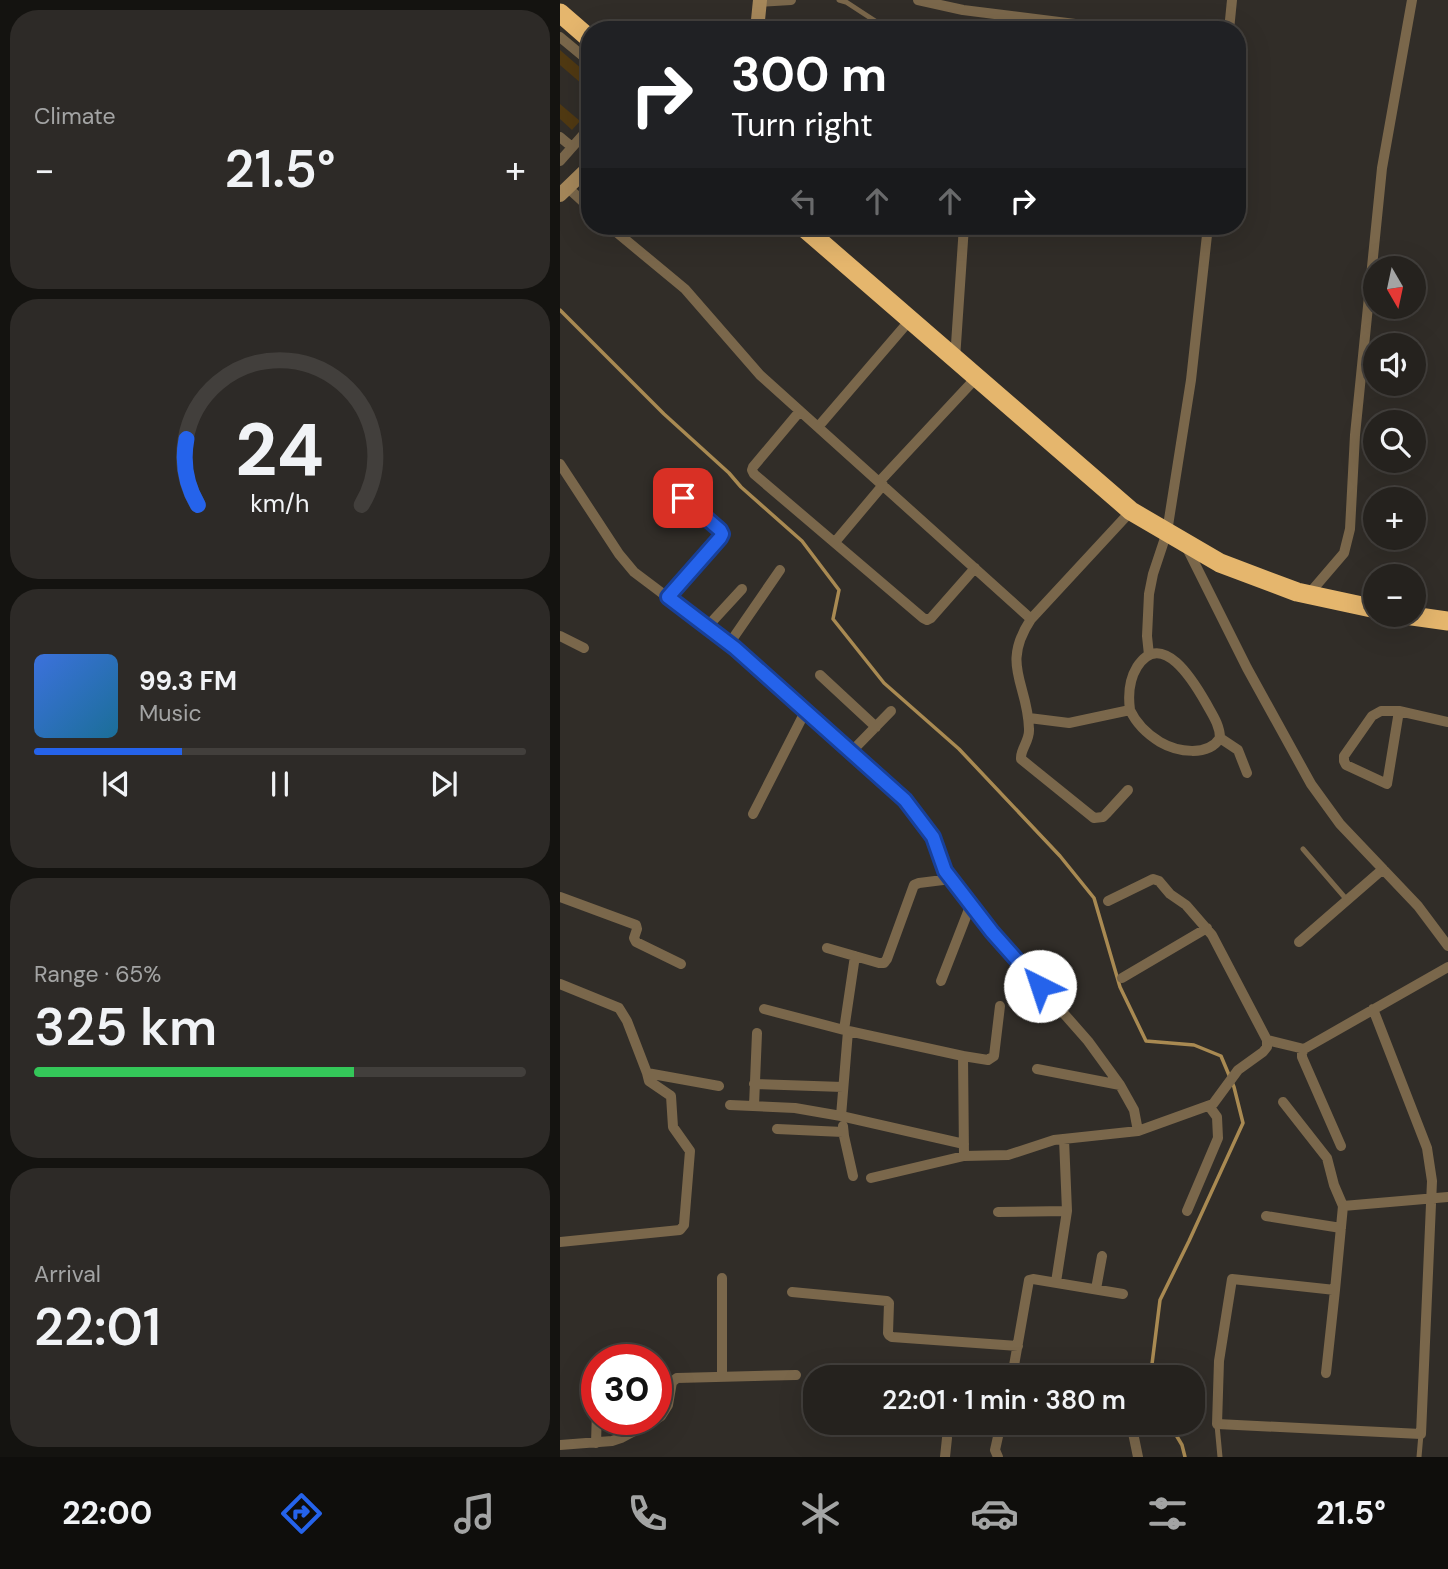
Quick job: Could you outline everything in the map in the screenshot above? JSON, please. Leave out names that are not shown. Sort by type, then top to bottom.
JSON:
[{"type":"highway","points":[[560,13],[581,31]]},
{"type":"highway","points":[[812,235],[1131,511],[1220,563],[1297,592],[1363,606]]},
{"type":"highway","points":[[1426,618],[1448,621]]},
{"type":"street","points":[[758,21],[760,1],[791,0]]},
{"type":"street","points":[[918,0],[1023,21]]},
{"type":"street","points":[[1230,21],[1232,0]]},
{"type":"street","points":[[1308,595],[1344,553],[1350,529],[1355,435],[1382,168],[1412,0]]},
{"type":"street","points":[[560,37],[581,54]]},
{"type":"street","points":[[560,137],[572,147]]},
{"type":"street","points":[[560,161],[581,137]]},
{"type":"street","points":[[581,175],[564,191],[581,202]]},
{"type":"street","points":[[620,235],[685,289],[760,374],[1031,619]]},
{"type":"street","points":[[955,359],[963,235]]},
{"type":"street","points":[[1149,655],[1149,594],[1153,575],[1176,537],[1207,235]]},
{"type":"street","points":[[818,427],[910,320]]},
{"type":"street","points":[[835,542],[881,484],[976,378]]},
{"type":"street","points":[[800,411],[752,470],[754,474],[927,620],[975,568]]},
{"type":"street","points":[[560,464],[628,565],[641,579],[729,644],[905,800],[933,837],[945,871],[951,879],[992,932],[1088,1041],[1120,1085],[1134,1110],[1138,1131]]},
{"type":"street","points":[[668,597],[722,534],[683,498]]},
{"type":"street","points":[[1128,790],[1106,814],[1094,818],[1021,760],[1020,754],[1030,733],[1029,718],[1018,681],[1016,656],[1021,635],[1031,619],[1131,511]]},
{"type":"street","points":[[1176,537],[1311,784],[1340,824],[1418,906],[1448,946]]},
{"type":"street","points":[[729,644],[780,570]]},
{"type":"street","points":[[706,627],[742,589]]},
{"type":"street","points":[[560,636],[584,648]]},
{"type":"street","points":[[1149,655],[1166,655],[1182,667],[1195,684],[1219,728],[1220,738],[1215,745],[1199,751],[1174,748],[1161,743],[1139,725],[1130,710],[1128,697],[1133,674],[1149,655]]},
{"type":"street","points":[[820,675],[876,727]]},
{"type":"street","points":[[754,814],[806,710]]},
{"type":"street","points":[[1029,718],[1069,723],[1130,710]]},
{"type":"street","points":[[852,751],[891,711]]},
{"type":"street","points":[[1399,711],[1387,784],[1346,765],[1344,755],[1372,716],[1381,711],[1399,711],[1448,722]]},
{"type":"street","points":[[1220,738],[1238,750],[1247,773]]},
{"type":"street","points":[[1298,942],[1383,869]]},
{"type":"street","points":[[827,948],[884,963],[914,885],[951,879]]},
{"type":"street","points":[[730,1105],[795,1108],[842,1116],[964,1150],[1008,1155],[1054,1140],[1138,1131],[1211,1105],[1238,1070],[1263,1052],[1267,1047],[1267,1040],[1212,935],[1186,905],[1170,894],[1159,881],[1153,879],[1108,901]]},
{"type":"street","points":[[560,897],[636,925],[636,942],[681,964]]},
{"type":"street","points":[[940,981],[971,904]]},
{"type":"street","points":[[1122,978],[1207,928]]},
{"type":"street","points":[[853,1176],[842,1116],[846,1030],[855,956]]},
{"type":"street","points":[[1341,1146],[1302,1057],[1304,1049],[1448,967]]},
{"type":"street","points":[[560,984],[619,1007],[628,1021],[649,1081],[671,1096],[673,1127],[690,1151],[684,1225],[680,1230],[560,1242]]},
{"type":"street","points":[[764,1009],[846,1030],[988,1060],[994,1056],[1000,1006]]},
{"type":"street","points":[[1335,1290],[1232,1279],[1219,1361],[1217,1424],[1421,1434],[1432,1181],[1427,1148],[1373,1009]]},
{"type":"street","points":[[754,1106],[757,1033]]},
{"type":"street","points":[[1267,1040],[1304,1049]]},
{"type":"street","points":[[963,1056],[964,1150]]},
{"type":"street","points":[[1037,1069],[1120,1085]]},
{"type":"street","points":[[647,1073],[719,1086]]},
{"type":"street","points":[[754,1084],[843,1087]]},
{"type":"street","points":[[1283,1102],[1326,1158],[1343,1206],[1326,1373]]},
{"type":"street","points":[[1187,1210],[1218,1138],[1217,1117],[1211,1105]]},
{"type":"street","points":[[777,1129],[843,1132]]},
{"type":"street","points":[[1056,1282],[1066,1211],[1064,1139]]},
{"type":"street","points":[[871,1178],[964,1150]]},
{"type":"street","points":[[1343,1206],[1448,1197]]},
{"type":"street","points":[[998,1212],[1066,1211]]},
{"type":"street","points":[[1266,1216],[1341,1228]]},
{"type":"street","points":[[1096,1289],[1102,1256]]},
{"type":"street","points":[[722,1278],[722,1377]]},
{"type":"street","points":[[1014,1365],[1029,1280],[1123,1294]]},
{"type":"street","points":[[792,1292],[887,1301],[888,1333],[892,1336],[1018,1346]]},
{"type":"street","points":[[560,1445],[621,1438],[661,1416],[668,1405],[673,1379],[796,1375]]},
{"type":"street","points":[[593,1457],[596,1435]]},
{"type":"street","points":[[998,1435],[995,1450],[998,1457]]},
{"type":"street","points":[[1133,1435],[1138,1457]]},
{"type":"street","points":[[945,1457],[947,1438]]},
{"type":"lane","points":[[839,0],[875,21]]},
{"type":"lane","points":[[1303,849],[1347,900]]},
{"type":"lane","points":[[1217,1424],[1220,1457]]},
{"type":"lane","points":[[1419,1457],[1421,1434]]},
{"type":"building","points":[[560,50],[581,68],[581,83],[560,65]]},
{"type":"building","points":[[560,104],[580,121],[572,130],[560,119]]},
{"type":"waterway","points":[[560,310],[664,414],[802,541],[839,590],[833,619],[884,683],[959,749],[1060,856],[1094,898],[1120,987],[1146,1041],[1194,1045],[1221,1056],[1234,1087],[1243,1123],[1160,1300],[1152,1365]]},
{"type":"waterway","points":[[1176,1435],[1185,1457]]},
{"type":"route","points":[[683,498],[722,534],[668,597],[735,648],[905,800],[933,837],[945,871],[992,932],[1040,986]]}]
